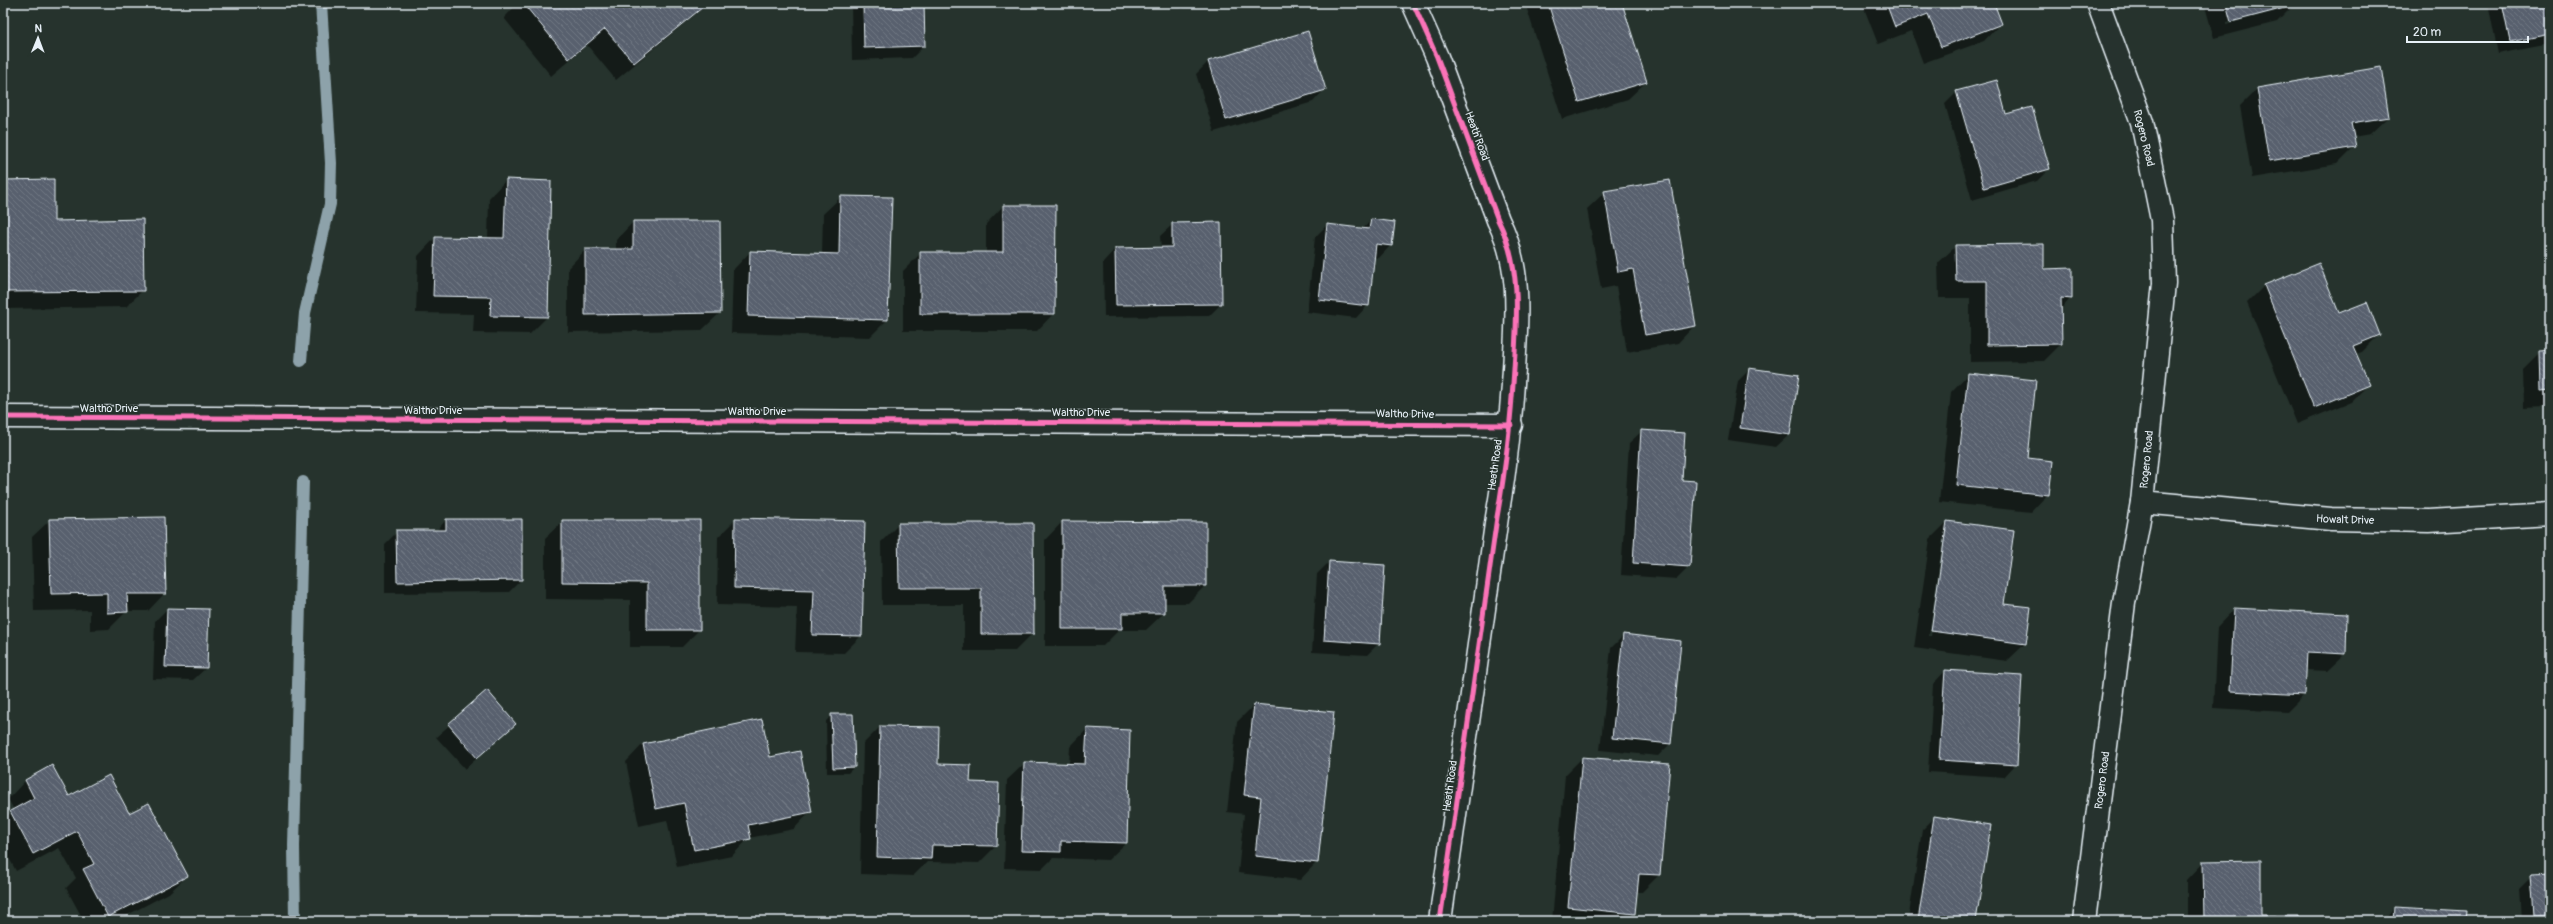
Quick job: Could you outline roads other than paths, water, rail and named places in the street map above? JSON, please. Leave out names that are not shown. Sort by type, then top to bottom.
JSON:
[{"type":"street","name":"Heath Road","points":[[1413,3],[1437,57],[1498,220],[1508,240],[1518,300],[1511,425],[1440,921]]},
{"type":"street","name":"Rogero Road","points":[[2084,921],[2124,603],[2142,502],[2164,283],[2162,220],[2142,122],[2098,3]]},
{"type":"street","name":"Waltho Drive","points":[[3,418],[1511,425]]},
{"type":"street","name":"Howalt Drive","points":[[2142,502],[2331,519],[2429,521],[2550,514]]},
{"type":"waterway","points":[[301,361],[305,313],[330,204],[331,163],[321,3]]},
{"type":"waterway","points":[[295,921],[294,846],[303,482]]}]
